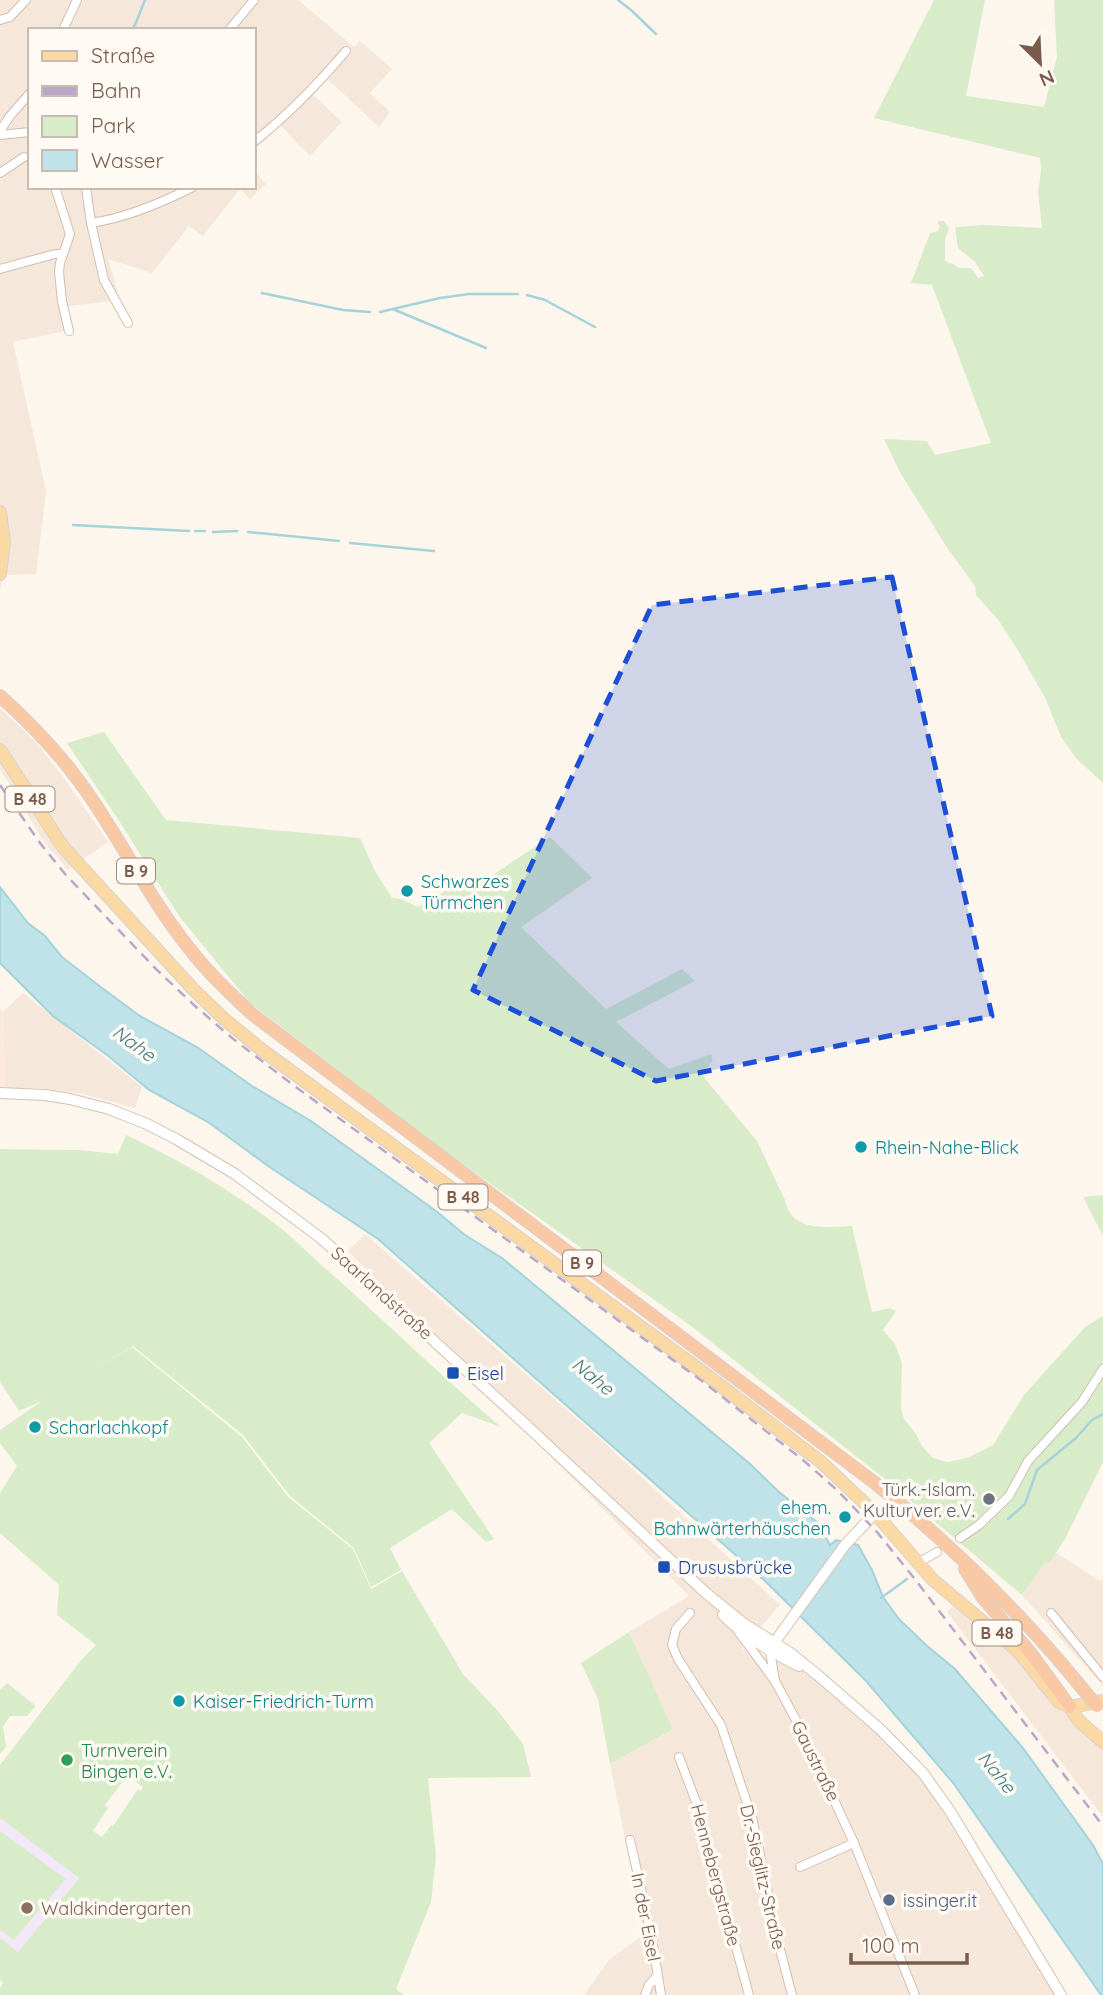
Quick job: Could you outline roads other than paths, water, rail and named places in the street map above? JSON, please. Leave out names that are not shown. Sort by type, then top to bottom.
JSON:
[{"type":"highway","name":"B 9","points":[[0,696],[37,731],[65,763],[96,805],[150,893],[189,948],[252,1014],[840,1455],[902,1505],[1025,1621],[1102,1710]]},
{"type":"highway","points":[[956,1554],[983,1598],[1039,1662],[1070,1707]]},
{"type":"main road","points":[[0,512],[4,542],[0,574]]},
{"type":"main road","name":"B 48","points":[[0,750],[63,847],[193,989],[252,1042],[821,1462],[876,1513],[933,1580],[1018,1651],[1059,1702],[1070,1707],[1079,1721],[1103,1742]]},
{"type":"main road","name":"Saarlandstraße","points":[[0,1093],[45,1095],[109,1108],[176,1139],[235,1174],[322,1239],[707,1594],[773,1647]]},
{"type":"main road","points":[[773,1647],[845,1545],[876,1513]]},
{"type":"main road","name":"Saarlandstraße","points":[[707,1594],[734,1626],[773,1647]]},
{"type":"main road","points":[[773,1647],[790,1662],[820,1677]]},
{"type":"main road","points":[[773,1647],[820,1677],[881,1730],[923,1773],[950,1811],[1061,1995]]},
{"type":"main road","points":[[1070,1707],[1102,1710]]},
{"type":"street","points":[[0,20],[10,17],[26,0]]},
{"type":"street","points":[[64,28],[77,0]]},
{"type":"street","points":[[231,28],[254,0]]},
{"type":"street","points":[[256,140],[312,92],[346,51]]},
{"type":"street","points":[[0,133],[10,116],[28,95]]},
{"type":"street","points":[[0,133],[28,132]]},
{"type":"street","points":[[0,173],[23,157]]},
{"type":"street","points":[[56,189],[70,234],[59,272],[59,286],[69,331]]},
{"type":"street","points":[[86,189],[104,280],[128,323]]},
{"type":"street","points":[[91,223],[133,212],[189,189]]},
{"type":"street","points":[[0,269],[63,254]]},
{"type":"street","points":[[960,1538],[979,1525],[1009,1496],[1028,1461],[1082,1402],[1103,1369]]},
{"type":"street","points":[[918,1563],[937,1552]]},
{"type":"street","name":"Dr.-Sieglitz-Straße","points":[[690,1613],[677,1629],[672,1646],[721,1726],[753,1821],[777,1938],[791,1990]]},
{"type":"street","points":[[1051,1613],[1103,1677]]},
{"type":"street","name":"Gaustraße","points":[[734,1626],[774,1679],[802,1731],[854,1843],[915,1995]]},
{"type":"street","points":[[764,1668],[763,1660],[773,1647]]},
{"type":"street","name":"Gaustraße","points":[[773,1647],[774,1679]]},
{"type":"street","points":[[774,1679],[779,1667],[790,1662]]},
{"type":"street","name":"Hennebergstraße","points":[[679,1756],[698,1807],[750,1995]]},
{"type":"street","name":"In der Eisel","points":[[630,1840],[651,1933],[661,1995]]},
{"type":"street","points":[[800,1867],[854,1843]]},
{"type":"street","points":[[645,1995],[649,1984],[657,1976]]},
{"type":"street","points":[[784,1995],[791,1990]]},
{"type":"water","name":"Nahe","points":[[0,887],[28,923],[45,936],[62,957],[102,988],[140,1016],[197,1047],[252,1086],[311,1121],[465,1235],[502,1258],[818,1523],[830,1545],[836,1540],[858,1545],[883,1597],[899,1619],[955,1669],[1023,1748],[1093,1845],[1103,1864],[1103,1995],[954,1784],[866,1681],[765,1581],[378,1239],[268,1166],[208,1122],[149,1090],[53,1016],[0,963]]},
{"type":"waterway","points":[[133,28],[145,0]]},
{"type":"waterway","points":[[618,0],[656,34]]},
{"type":"waterway","points":[[262,293],[343,310],[370,312]]},
{"type":"waterway","points":[[380,312],[469,294],[518,294]]},
{"type":"waterway","points":[[527,295],[545,300],[595,327]]},
{"type":"waterway","points":[[395,310],[486,348]]},
{"type":"waterway","points":[[73,525],[189,531]]},
{"type":"waterway","points":[[195,531],[205,531]]},
{"type":"waterway","points":[[213,532],[237,531]]},
{"type":"waterway","points":[[248,532],[339,541]]},
{"type":"waterway","points":[[350,543],[434,551]]},
{"type":"waterway","points":[[1008,1519],[1025,1504],[1037,1470],[1076,1438],[1092,1420],[1103,1414]]},
{"type":"waterway","points":[[881,1598],[907,1579]]},
{"type":"railway","points":[[0,785],[65,874],[155,968],[232,1038],[702,1381],[837,1490],[877,1532],[914,1578],[1103,1826]]},
{"type":"place","name":"Schwarzes Türmchen","points":[[407,891]]},
{"type":"place","name":"Rhein-Nahe-Blick","points":[[861,1147]]},
{"type":"place","name":"Eisel","points":[[453,1373]]},
{"type":"place","name":"Scharlachkopf","points":[[35,1427]]},
{"type":"place","name":"Türk.-Islam. Kulturver. e.V.","points":[[989,1499]]},
{"type":"place","name":"ehem. Bahnwärterhäuschen","points":[[845,1517]]},
{"type":"place","name":"Drususbrücke","points":[[664,1567]]},
{"type":"place","name":"Kaiser-Friedrich-Turm","points":[[179,1701]]},
{"type":"place","name":"Turnverein Bingen e.V.","points":[[67,1760]]},
{"type":"place","name":"issinger.it","points":[[889,1900]]},
{"type":"place","name":"Waldkindergarten","points":[[27,1908]]}]
